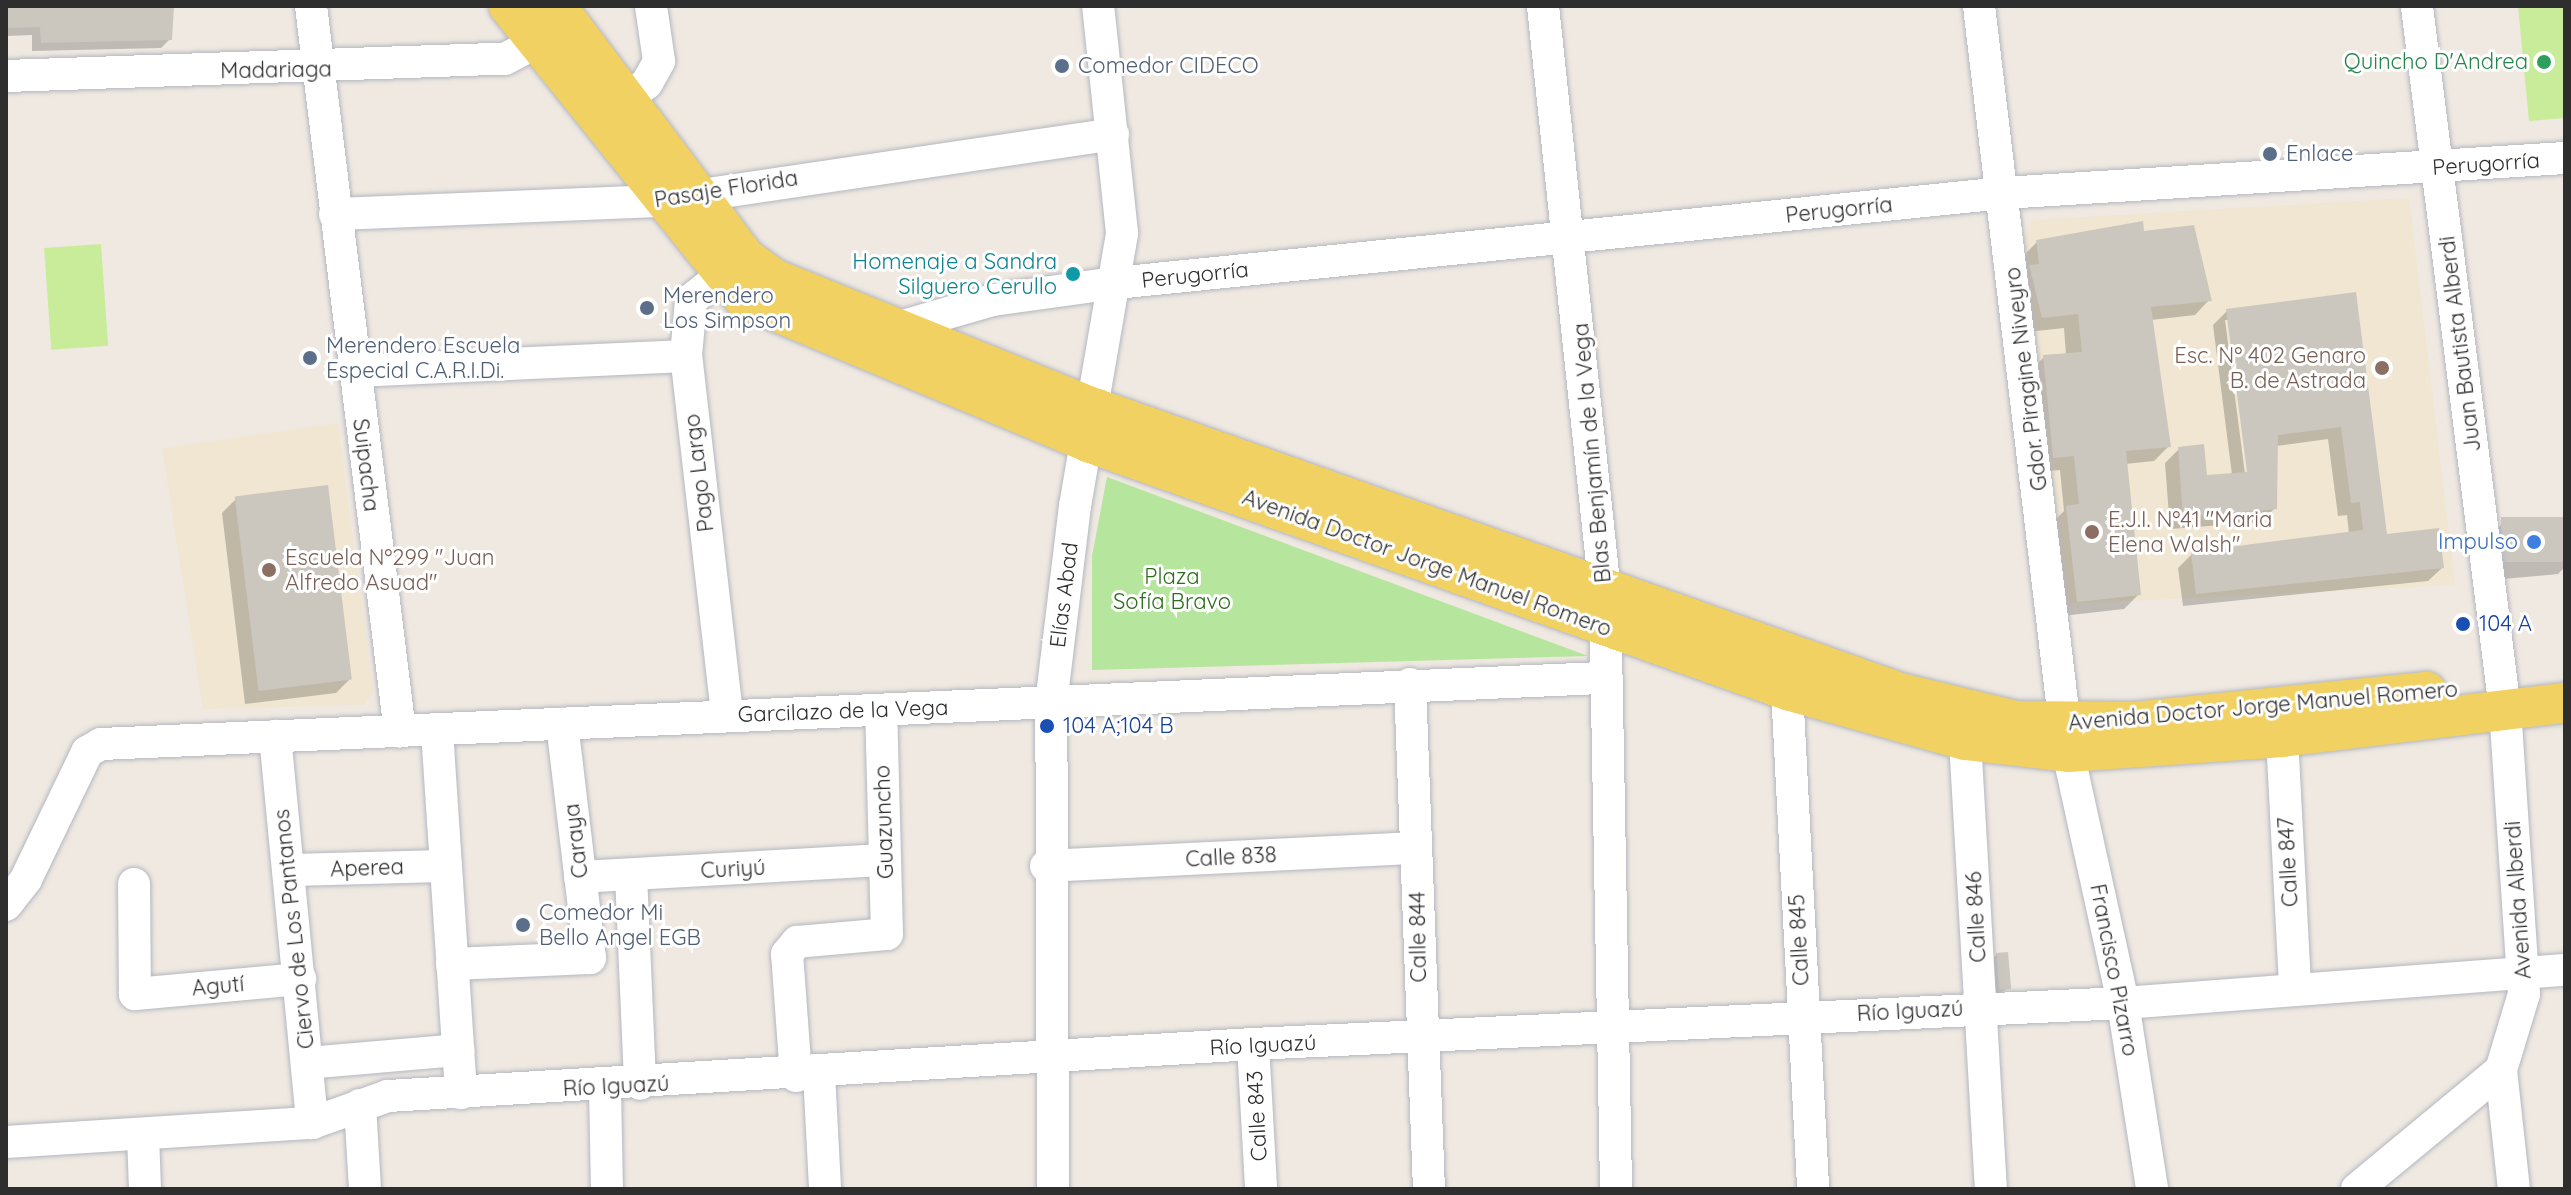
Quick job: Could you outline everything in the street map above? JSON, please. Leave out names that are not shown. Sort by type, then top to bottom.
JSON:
[{"type":"main road","name":"Avenida Doctor Jorge Manuel Romero","points":[[509,6],[548,23],[616,108],[732,267],[779,316],[1604,609],[1900,693],[2016,721],[2068,738],[2503,697]]},
{"type":"main road","name":"Avenida Doctor Jorge Manuel Romero","points":[[732,267],[774,279],[896,328],[1091,425]]},
{"type":"main road","name":"Avenida Doctor Jorge Manuel Romero","points":[[1604,609],[1787,690],[1965,740],[2282,737],[2503,697]]},
{"type":"main road","points":[[2503,697],[2565,676]]},
{"type":"main road","points":[[2503,697],[2565,703]]},
{"type":"street","name":"Suipacha","points":[[311,6],[400,732]]},
{"type":"street","points":[[616,108],[659,61],[651,6]]},
{"type":"street","name":"Elías Abad","points":[[1053,1189],[1047,1058],[1046,866],[1051,704],[1122,233],[1098,6]]},
{"type":"street","name":"Blas Benjamín de la Vega","points":[[1543,6],[1572,237],[1604,609],[1601,678],[1616,1189]]},
{"type":"street","name":"Gdor. Piragine Niveyro","points":[[1979,6],[2068,738]]},
{"type":"street","name":"Juan Bautista Alberdi","points":[[2417,6],[2503,697]]},
{"type":"street","name":"Madariaga","points":[[6,76],[319,70],[505,59],[548,23]]},
{"type":"street","name":"Pasaje Florida","points":[[335,214],[678,196],[1113,134]]},
{"type":"street","name":"Perugorría","points":[[896,328],[993,300],[1116,283],[2004,193],[2565,158]]},
{"type":"street","name":"Pago Largo","points":[[727,714],[686,356],[691,300],[732,267]]},
{"type":"street","points":[[354,371],[686,356]]},
{"type":"street","name":"Garcilazo de la Vega","points":[[6,905],[26,879],[87,752],[101,744],[437,731],[727,714],[1051,704],[1410,684],[1601,678]]},
{"type":"street","name":"Calle 844","points":[[1410,684],[1420,1039],[1429,1189]]},
{"type":"street","name":"Calle 845","points":[[1787,690],[1813,1189]]},
{"type":"street","name":"Avenida Alberdi","points":[[2503,697],[2524,974],[2501,1070],[2514,1189]]},
{"type":"street","name":"Guazuncho","points":[[808,1075],[787,954],[797,942],[887,934],[881,711]]},
{"type":"street","name":"Caraya","points":[[452,964],[590,958],[562,724]]},
{"type":"street","points":[[437,731],[461,1093]]},
{"type":"street","name":"Ciervo de Los Pantanos","points":[[275,736],[312,1123]]},
{"type":"street","name":"Calle 847","points":[[2282,737],[2295,988]]},
{"type":"street","name":"Francisco Pizarro","points":[[2068,738],[2123,1003],[2152,1189]]},
{"type":"street","name":"Calle 846","points":[[1965,740],[1991,1189]]},
{"type":"street","name":"Calle 838","points":[[1046,866],[1416,848]]},
{"type":"street","name":"Curiyú","points":[[580,877],[885,860]]},
{"type":"street","name":"Aperea","points":[[288,870],[446,866]]},
{"type":"street","points":[[631,875],[640,1084]]},
{"type":"street","name":"Agutí","points":[[134,884],[135,994],[300,979]]},
{"type":"street","name":"Río Iguazú","points":[[6,1142],[312,1123],[360,1105],[461,1093],[605,1088],[1253,1044],[1420,1039],[1611,1025],[2123,1003],[2565,970]]},
{"type":"street","name":"Calle 843","points":[[1253,1044],[1261,1189]]},
{"type":"street","points":[[307,1063],[458,1050]]},
{"type":"street","points":[[2357,1189],[2501,1070]]},
{"type":"street","points":[[808,1075],[825,1189]]},
{"type":"street","points":[[605,1088],[607,1189]]},
{"type":"street","points":[[360,1105],[365,1189]]},
{"type":"street","points":[[143,1135],[145,1189]]},
{"type":"shaded area","points":[[2409,198],[2455,585],[2065,604],[2024,239],[2032,220]]},
{"type":"shaded area","name":"Escuela Nº299 \"Juan Alfredo Asuad\"","points":[[338,423],[373,693],[364,705],[203,709],[162,448]]},
{"type":"green space","name":"Quincho D'Andrea","points":[[2518,6],[2565,6],[2565,118],[2529,121]]},
{"type":"green space","points":[[101,244],[108,346],[51,350],[44,248]]},
{"type":"green space","name":"Plaza Sofía Bravo","points":[[1107,477],[1588,656],[1092,670],[1092,556]]},
{"type":"building","points":[[6,6],[174,6],[172,40],[41,43],[40,27],[6,28]]},
{"type":"building","points":[[2143,221],[2144,231],[2194,225],[2212,301],[2151,307],[2171,447],[2126,451],[2141,595],[2077,602],[2066,506],[2079,504],[2074,456],[2053,458],[2043,355],[2082,352],[2078,314],[2042,318],[2029,265],[2039,264],[2036,240]]},
{"type":"building","points":[[2356,292],[2387,534],[2439,528],[2444,568],[2196,594],[2191,552],[2363,530],[2360,502],[2351,503],[2341,427],[2278,435],[2277,509],[2183,517],[2178,447],[2204,444],[2207,475],[2247,472],[2226,309]]},
{"type":"building","name":"Escuela Nº299 \"Juan Alfredo Asuad\"","points":[[328,485],[352,680],[259,691],[235,496]]},
{"type":"building","name":"Impulso","points":[[2501,517],[2565,517],[2565,562],[2501,562]]},
{"type":"building","points":[[2008,952],[2011,989],[1999,990],[1996,953]]},
{"type":"place","name":"Quincho D'Andrea","points":[[2544,62]]},
{"type":"place","name":"Comedor CIDECO","points":[[1062,66]]},
{"type":"place","name":"Enlace","points":[[2270,154]]},
{"type":"place","name":"Homenaje a Sandra Silguero Cerullo","points":[[1073,274]]},
{"type":"place","name":"Merendero Los Simpson","points":[[647,308]]},
{"type":"place","name":"Merendero Escuela Especial C.A.R.I.Di.","points":[[310,358]]},
{"type":"place","name":"Esc. Nº 402 Genaro B. de Astrada","points":[[2382,368]]},
{"type":"place","name":"E.J.I. Nº41 \"Maria Elena Walsh\"","points":[[2092,532]]},
{"type":"place","name":"Impulso","points":[[2534,542]]},
{"type":"place","name":"Escuela Nº299 \"Juan Alfredo Asuad\"","points":[[269,570]]},
{"type":"place","name":"104 A","points":[[2463,624]]},
{"type":"place","name":"104 A;104 B","points":[[1047,726]]},
{"type":"place","name":"Comedor Mi Bello Angel EGB","points":[[523,925]]}]
